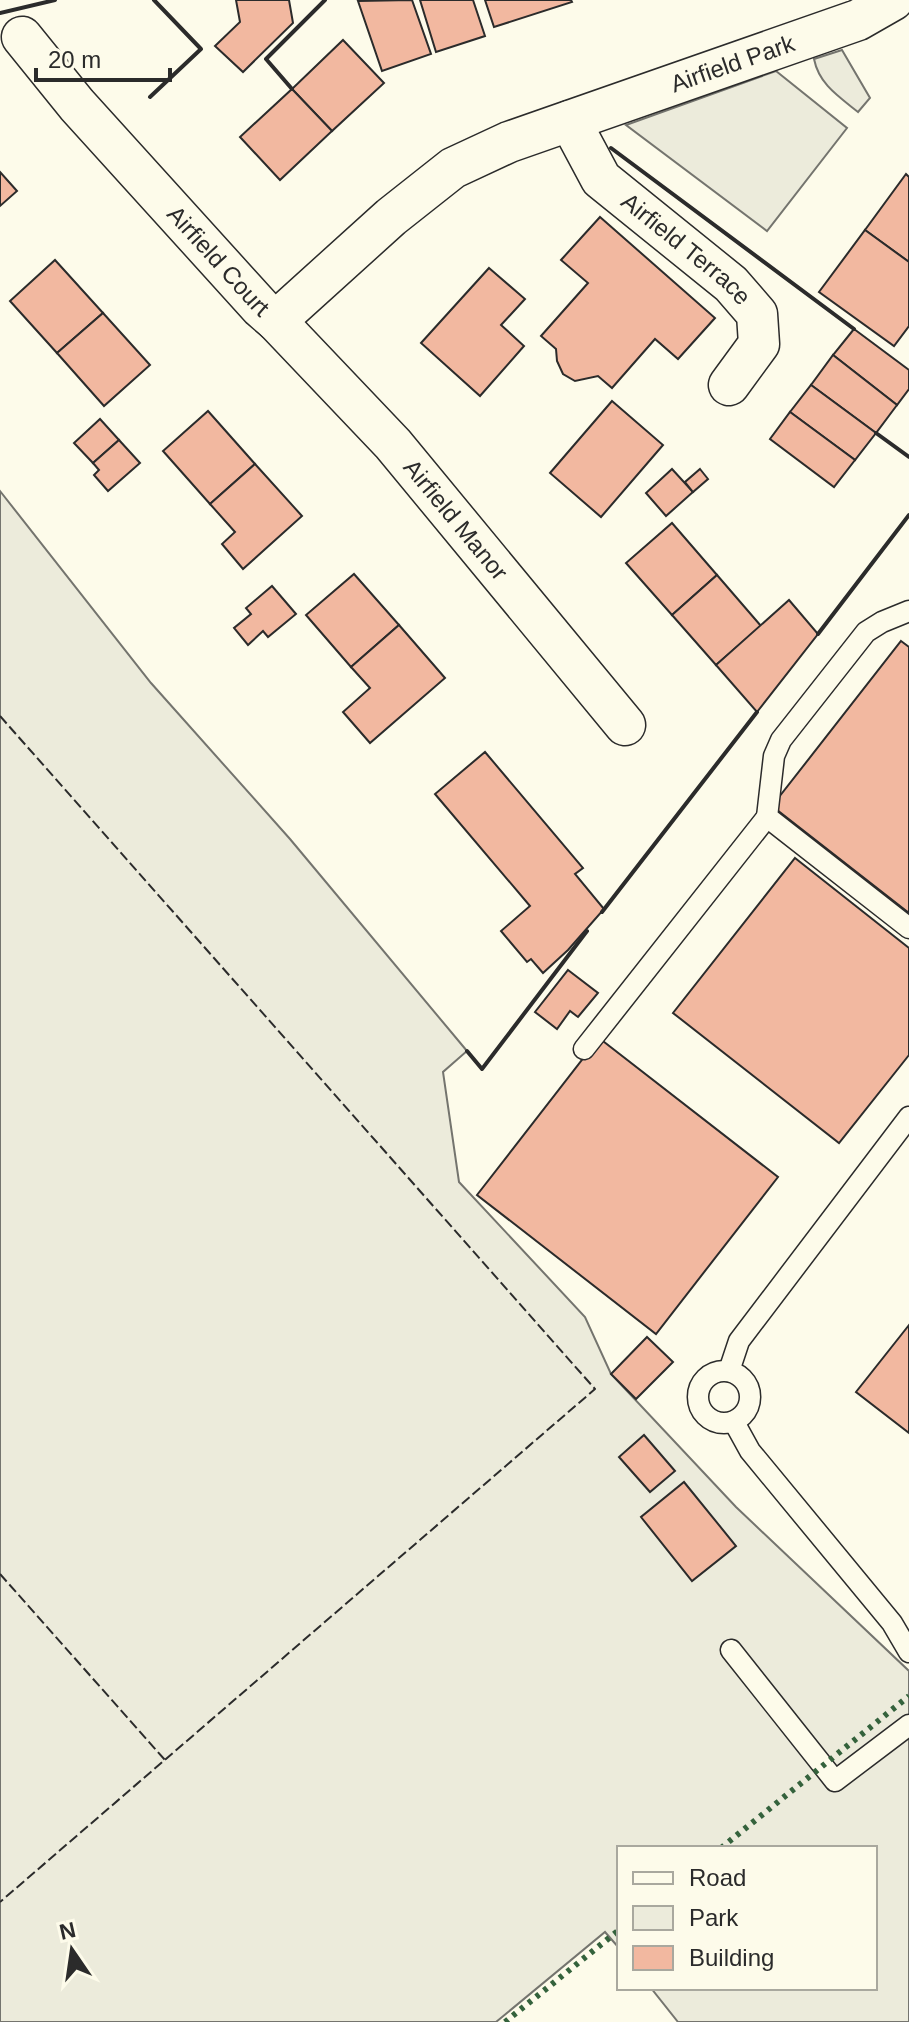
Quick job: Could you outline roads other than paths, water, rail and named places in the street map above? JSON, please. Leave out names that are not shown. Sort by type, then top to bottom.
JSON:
[{"type":"street","name":"Airfield Park","points":[[570,121],[858,20],[893,0]]},
{"type":"street","name":"Airfield Court","points":[[22,37],[77,105],[276,321],[391,217],[453,168],[509,142],[570,121]]},
{"type":"street","name":"Airfield Terrace","points":[[570,121],[601,179],[731,284],[757,314],[759,344],[729,385]]},
{"type":"street","name":"Airfield Manor","points":[[276,321],[393,444],[625,725]]},
{"type":"lane","points":[[584,1049],[767,817],[774,756],[781,740],[866,632],[909,611]]},
{"type":"lane","points":[[767,817],[909,928]]},
{"type":"lane","points":[[729,1371],[739,1341],[909,1117]]},
{"type":"lane","points":[[729,1371],[745,1381],[750,1397],[745,1413],[734,1422],[718,1423],[709,1420],[698,1405],[697,1396],[704,1380],[711,1374],[729,1371]]},
{"type":"lane","points":[[734,1422],[750,1451],[892,1623],[909,1652]]},
{"type":"lane","points":[[731,1650],[835,1781],[909,1725]]}]
